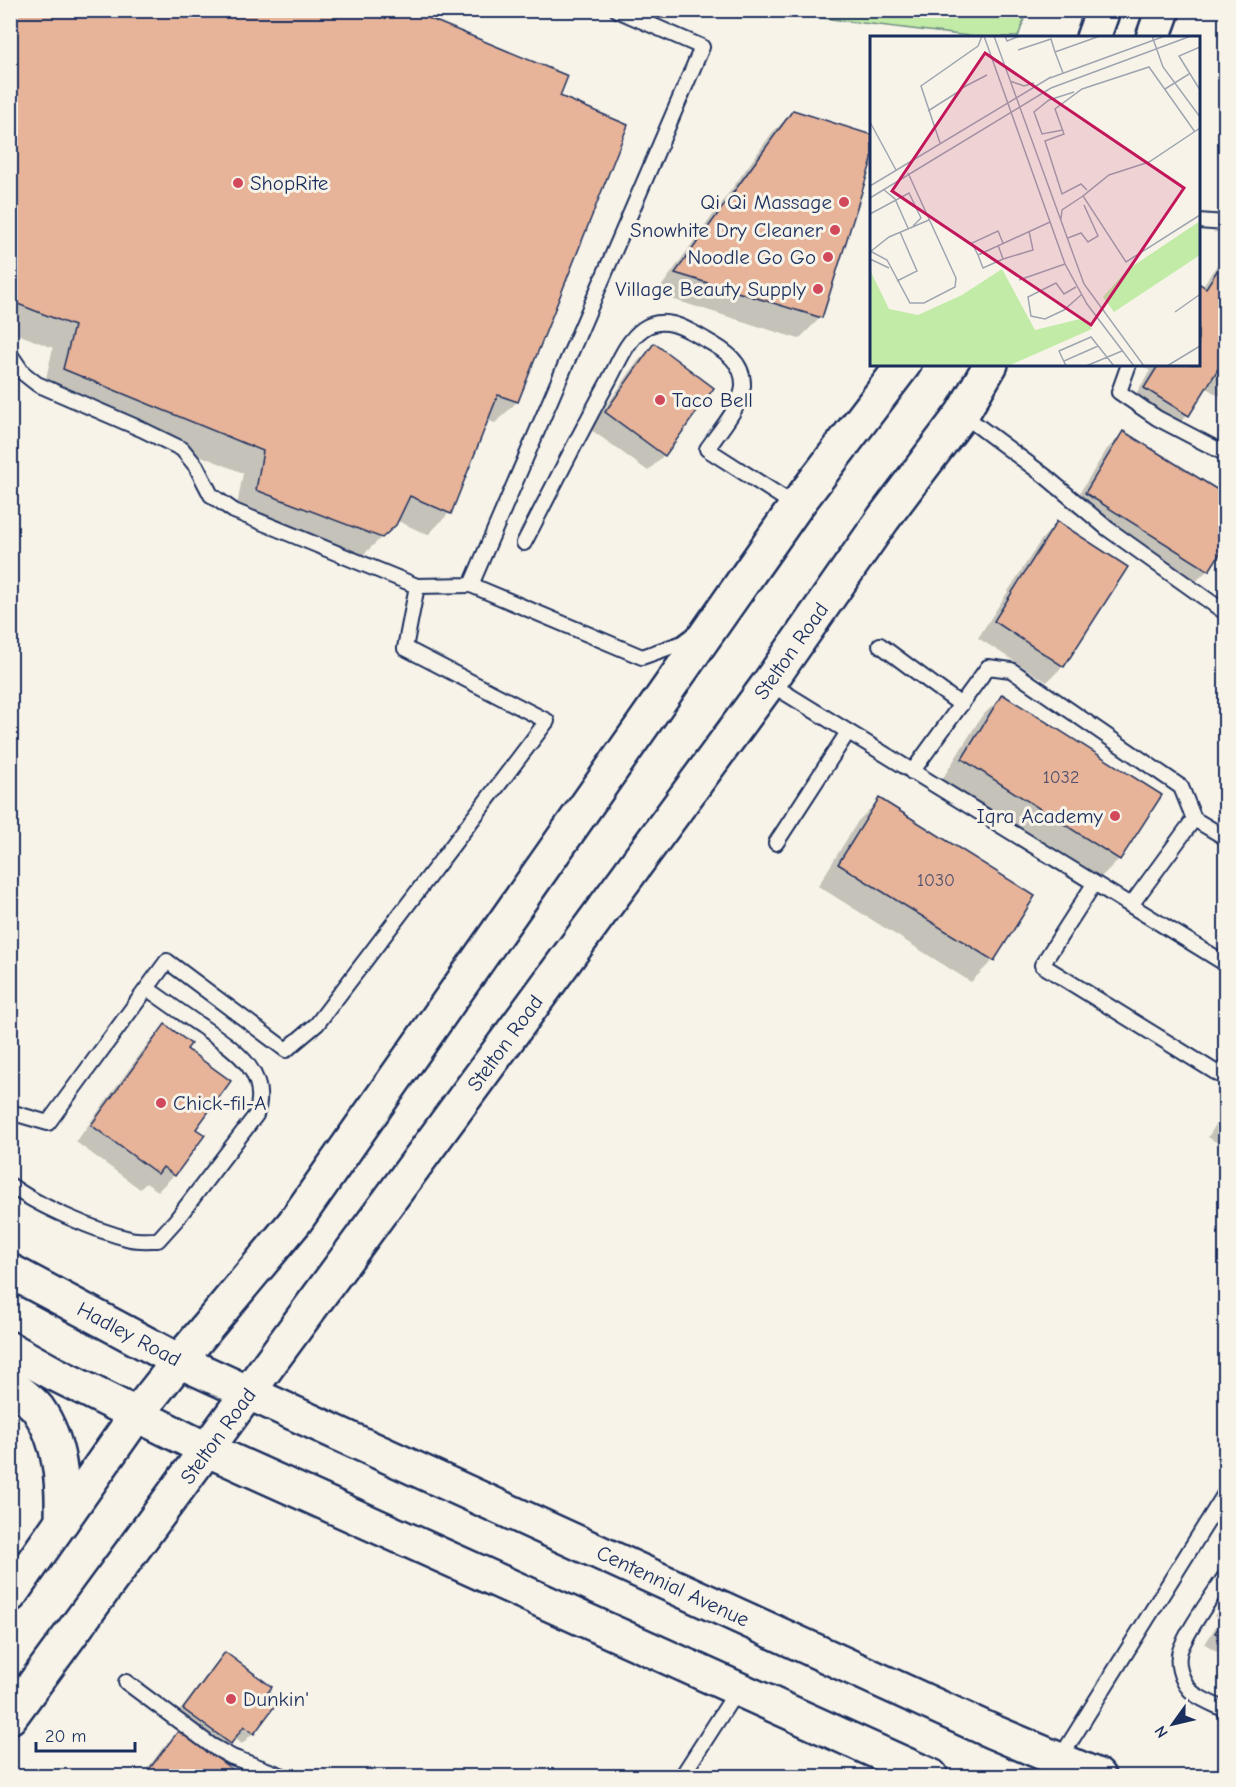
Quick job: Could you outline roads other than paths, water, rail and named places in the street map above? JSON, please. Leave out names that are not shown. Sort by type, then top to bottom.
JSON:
[{"type":"main road","points":[[1094,36],[1103,10]]},
{"type":"main road","points":[[1154,36],[1163,10]]},
{"type":"main road","points":[[10,1595],[137,1414],[179,1360],[294,1223],[796,507],[902,366]]},
{"type":"main road","name":"Stelton Road","points":[[10,1717],[769,683],[883,519],[962,414],[991,366]]},
{"type":"main road","name":"Hadley Road","points":[[10,1271],[179,1360],[249,1393]]},
{"type":"main road","points":[[10,1349],[55,1374],[208,1450],[931,1776]]},
{"type":"main road","points":[[10,1384],[38,1408],[56,1444],[63,1487],[62,1521]]},
{"type":"main road","name":"Centennial Avenue","points":[[249,1393],[991,1731],[1098,1776]]},
{"type":"lane","points":[[471,585],[702,47],[617,10]]},
{"type":"lane","points":[[1200,224],[1226,223]]},
{"type":"lane","points":[[524,543],[632,339],[644,328],[657,323],[681,325],[727,352],[737,362],[743,376],[743,389],[737,405],[707,449],[796,507]]},
{"type":"lane","points":[[10,354],[23,373],[37,384],[182,449],[196,466],[211,495],[234,511],[417,586],[471,585],[642,657],[682,643],[721,616]]},
{"type":"lane","points":[[1128,366],[1119,392],[1158,418],[1226,453]]},
{"type":"lane","points":[[962,414],[1045,476],[1108,529],[1226,613]]},
{"type":"lane","points":[[10,1112],[48,1123],[168,961],[286,1050],[317,1024],[547,721],[405,648],[417,586]]},
{"type":"lane","points":[[880,645],[961,705]]},
{"type":"lane","points":[[912,772],[988,667],[1011,670],[1181,787],[1194,819],[1226,838]]},
{"type":"lane","points":[[769,683],[1226,964]]},
{"type":"lane","points":[[776,843],[848,732]]},
{"type":"lane","points":[[1131,905],[1194,819]]},
{"type":"lane","points":[[1094,884],[1042,965],[1220,1075],[1226,1067]]},
{"type":"lane","points":[[10,1185],[56,1211],[131,1240],[158,1240],[176,1221],[256,1115],[261,1100],[251,1068],[238,1053],[148,989]]},
{"type":"lane","points":[[1059,1760],[1226,1492]]},
{"type":"lane","points":[[1226,1575],[1185,1641],[1179,1656],[1182,1676],[1187,1687],[1195,1695],[1226,1710]]},
{"type":"lane","points":[[126,1682],[212,1746],[232,1757],[283,1776]]},
{"type":"lane","points":[[682,1776],[738,1689]]},
{"type":"place","name":"ShopRite","points":[[238,183]]},
{"type":"place","name":"Qi Qi Massage","points":[[844,202]]},
{"type":"place","name":"Snowhite Dry Cleaner","points":[[835,230]]},
{"type":"place","name":"Noodle Go Go","points":[[828,257]]},
{"type":"place","name":"Village Beauty Supply","points":[[818,289]]},
{"type":"place","name":"Taco Bell","points":[[660,400]]},
{"type":"place","name":"Iqra Academy","points":[[1115,816]]},
{"type":"place","name":"Chick-fil-A","points":[[161,1103]]},
{"type":"place","name":"Dunkin'","points":[[231,1699]]}]
